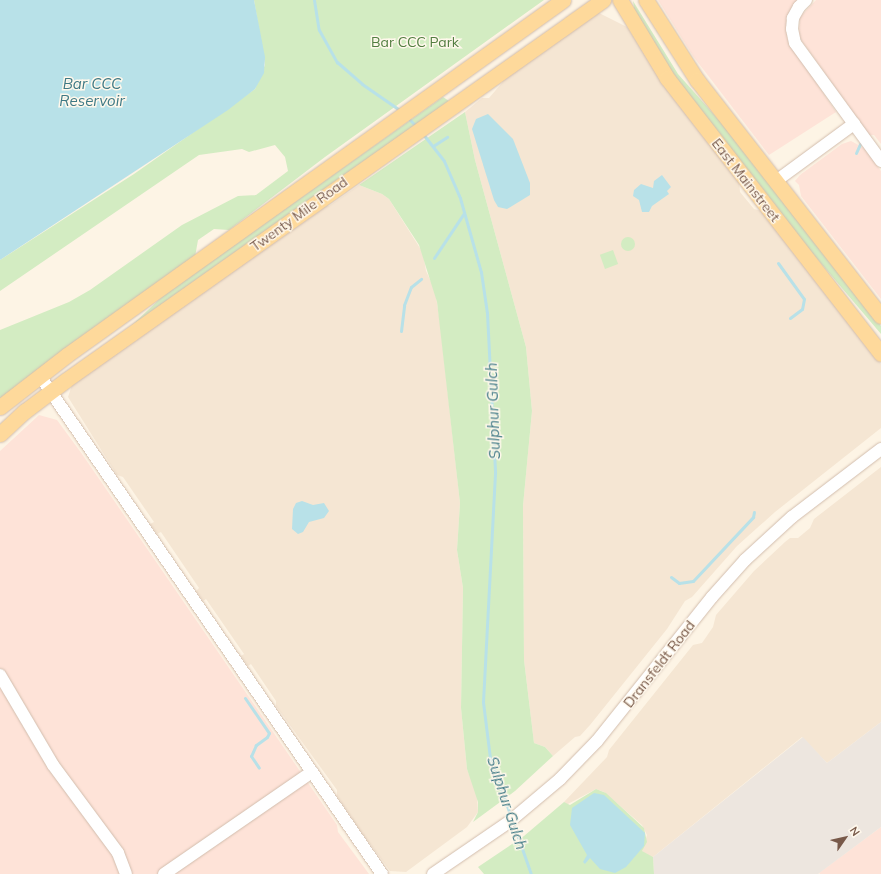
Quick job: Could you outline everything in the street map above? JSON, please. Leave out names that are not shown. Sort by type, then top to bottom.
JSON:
[{"type":"main road","name":"Twenty Mile Road","points":[[0,407],[40,376],[563,0]]},
{"type":"main road","name":"Twenty Mile Road","points":[[0,434],[50,391],[603,0]]},
{"type":"main road","name":"East Mainstreet","points":[[620,0],[667,78],[881,354]]},
{"type":"main road","name":"East Mainstreet","points":[[646,0],[697,80],[881,316]]},
{"type":"street","points":[[806,0],[799,7],[793,21],[795,43],[881,161]]},
{"type":"street","points":[[776,181],[854,124]]},
{"type":"street","points":[[40,376],[382,874]]},
{"type":"street","name":"Dransfeldt Road","points":[[433,874],[519,814],[560,779],[597,742],[712,597],[745,560],[792,517],[881,449]]},
{"type":"street","points":[[0,675],[53,765],[118,853],[126,874]]},
{"type":"street","points":[[164,874],[312,772]]},
{"type":"shaded area","points":[[658,0],[797,0],[786,29],[788,40],[836,112],[769,155],[693,56]]},
{"type":"shaded area","points":[[816,0],[881,0],[881,144],[874,135],[869,135],[799,37],[800,17]]},
{"type":"shaded area","points":[[597,12],[627,27],[657,74],[739,181],[740,192],[754,209],[762,211],[881,364],[881,428],[775,512],[737,546],[692,597],[685,601],[667,629],[590,725],[580,736],[575,737],[553,756],[545,747],[534,743],[524,660],[523,506],[532,411],[526,347],[475,160],[465,112],[482,98],[489,98],[507,77]]},
{"type":"shaded area","points":[[851,141],[864,148],[881,171],[881,299],[801,196],[799,185],[795,181],[800,175],[842,144]]},
{"type":"shaded area","points":[[359,185],[382,194],[389,199],[423,253],[426,271],[435,290],[460,503],[457,550],[463,588],[461,708],[467,769],[477,795],[478,812],[467,827],[406,872],[390,871],[362,833],[337,796],[337,790],[276,706],[276,701],[251,664],[248,666],[241,656],[244,654],[206,599],[203,601],[196,591],[199,588],[161,532],[157,534],[150,524],[154,522],[123,477],[117,475],[68,397],[72,385],[325,204],[329,206]]},
{"type":"shaded area","points":[[39,415],[57,420],[82,454],[337,825],[338,832],[369,874],[0,874],[0,451]]},
{"type":"shaded area","points":[[881,467],[881,722],[827,763],[802,737],[653,857],[644,854],[642,851],[647,835],[642,825],[604,792],[596,789],[566,805],[564,802],[607,757],[609,750],[693,645],[702,643],[713,627],[716,615],[754,571],[785,542],[790,538],[798,538],[810,528],[814,519]]},
{"type":"shaded area","points":[[881,722],[881,827],[818,874],[654,874],[653,857],[803,737],[827,763]]},
{"type":"shaded area","points":[[881,827],[881,874],[819,873]]},
{"type":"green space","name":"Bar CCC Park","points":[[254,0],[544,0],[325,157],[229,230],[214,229],[198,240],[195,257],[0,400],[0,330],[69,302],[90,290],[182,225],[238,196],[256,195],[288,171],[285,157],[275,145],[249,152],[242,149],[199,155],[0,291],[0,260],[134,174],[255,89],[265,65]]},
{"type":"green space","points":[[633,1],[678,74],[725,127],[881,326],[881,334],[796,234],[670,72],[635,15]]},
{"type":"green space","points":[[443,97],[449,101],[131,326],[165,294]]},
{"type":"green space","points":[[465,112],[475,160],[526,347],[532,411],[523,506],[524,660],[534,743],[545,747],[553,756],[515,791],[473,822],[478,812],[478,802],[467,769],[461,708],[463,588],[457,550],[460,503],[437,302],[419,245],[389,199],[382,194],[359,185]]},
{"type":"green space","points":[[625,237],[631,237],[635,241],[635,247],[631,251],[625,251],[621,247],[621,241]]},
{"type":"green space","points":[[613,250],[618,264],[605,269],[600,255]]},
{"type":"green space","points":[[596,789],[606,793],[644,828],[647,842],[642,851],[653,857],[654,874],[484,874],[478,867],[524,836],[564,802],[570,805]]},
{"type":"water","name":"Bar CCC Reservoir","points":[[0,0],[254,0],[265,57],[264,73],[255,89],[228,110],[0,260]]},
{"type":"water","points":[[488,114],[513,139],[530,183],[530,195],[507,209],[498,207],[494,200],[472,129],[476,119]]},
{"type":"water","points":[[662,175],[671,187],[667,191],[669,194],[652,206],[649,212],[642,212],[639,200],[633,196],[634,190],[641,184],[653,188],[654,181]]},
{"type":"water","points":[[302,501],[313,505],[324,503],[329,511],[324,518],[309,522],[303,532],[298,534],[292,529],[293,509],[296,503]]},
{"type":"water","points":[[594,793],[604,795],[645,833],[644,846],[626,867],[615,873],[600,869],[590,858],[585,864],[583,862],[587,855],[570,825],[572,808]]},
{"type":"waterway","name":"Sulphur Gulch","points":[[314,0],[319,30],[337,62],[362,84],[401,111]]},
{"type":"waterway","name":"Sulphur Gulch","points":[[406,116],[417,127]]},
{"type":"waterway","name":"Sulphur Gulch","points":[[423,134],[444,161],[460,198],[481,272],[487,313],[495,473],[483,702],[490,758],[511,817]]},
{"type":"waterway","points":[[433,146],[447,137]]},
{"type":"waterway","points":[[856,153],[860,144]]},
{"type":"waterway","points":[[434,258],[464,213]]},
{"type":"waterway","points":[[778,263],[804,299],[802,309],[790,318]]},
{"type":"waterway","points":[[401,331],[404,305],[411,287],[421,279]]},
{"type":"waterway","points":[[671,577],[679,583],[693,581],[753,517],[754,512]]},
{"type":"waterway","points":[[245,698],[269,733],[267,737],[256,745],[251,756],[259,768]]},
{"type":"waterway","name":"Sulphur Gulch","points":[[513,823],[531,874]]}]
